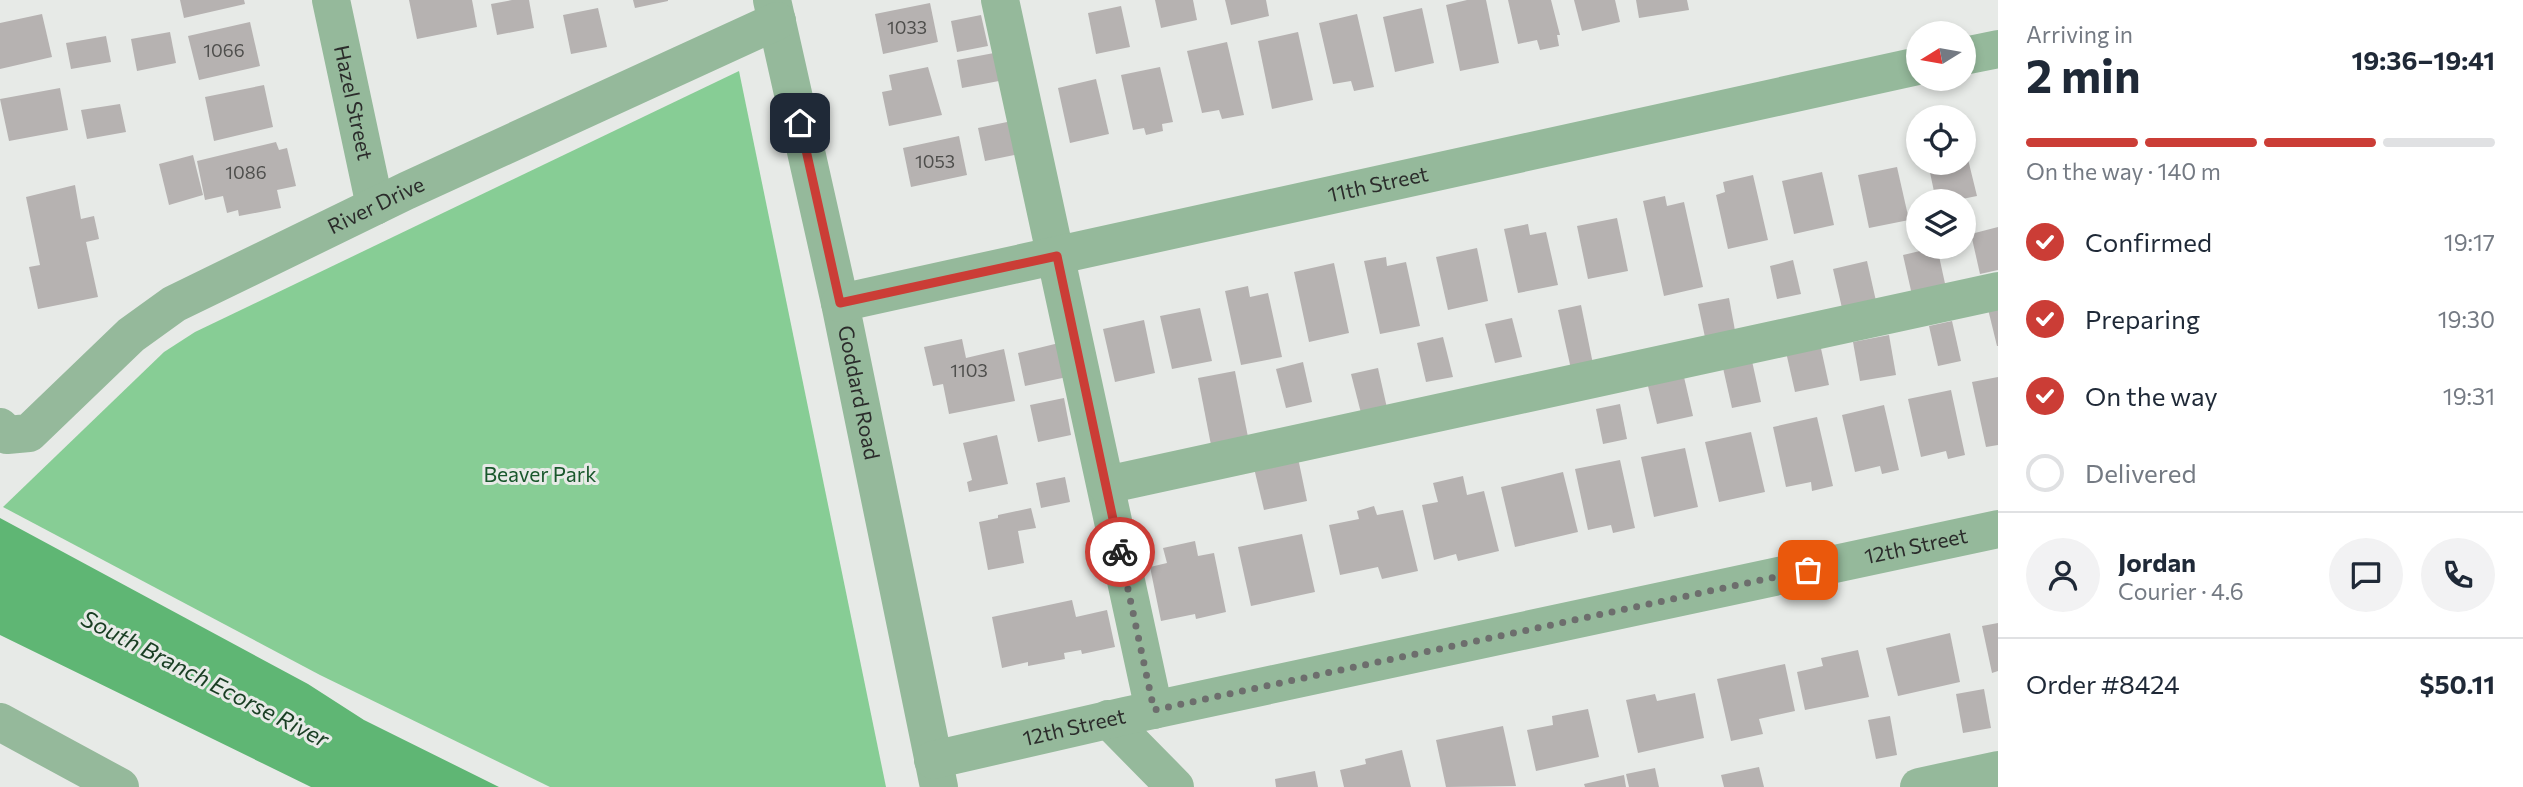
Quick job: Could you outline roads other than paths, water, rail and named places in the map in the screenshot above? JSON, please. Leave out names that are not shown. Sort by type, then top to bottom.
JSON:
[{"type":"street","name":"Hazel Street","points":[[331,0],[375,206]]},
{"type":"street","points":[[1000,0],[1154,710]]},
{"type":"street","name":"River Drive","points":[[4,431],[29,433],[131,335],[174,304],[774,10]]},
{"type":"street","name":"Goddard Road","points":[[774,10],[840,303],[936,773]]},
{"type":"street","points":[[1976,54],[1998,49]]},
{"type":"street","name":"11th Street","points":[[840,303],[1906,69]]},
{"type":"street","points":[[1106,485],[1998,291]]},
{"type":"street","name":"12th Street","points":[[936,773],[1108,719],[1998,529]]},
{"type":"street","points":[[1108,719],[1175,787]]},
{"type":"street","points":[[0,722],[120,787]]},
{"type":"street","points":[[1919,787],[1998,770]]},
{"type":"water","name":"South Branch Ecorse River","points":[[0,518],[308,684],[364,720],[499,787],[311,787],[0,635]]},
{"type":"park label","name":"Beaver Park","points":[[540,475]]}]
